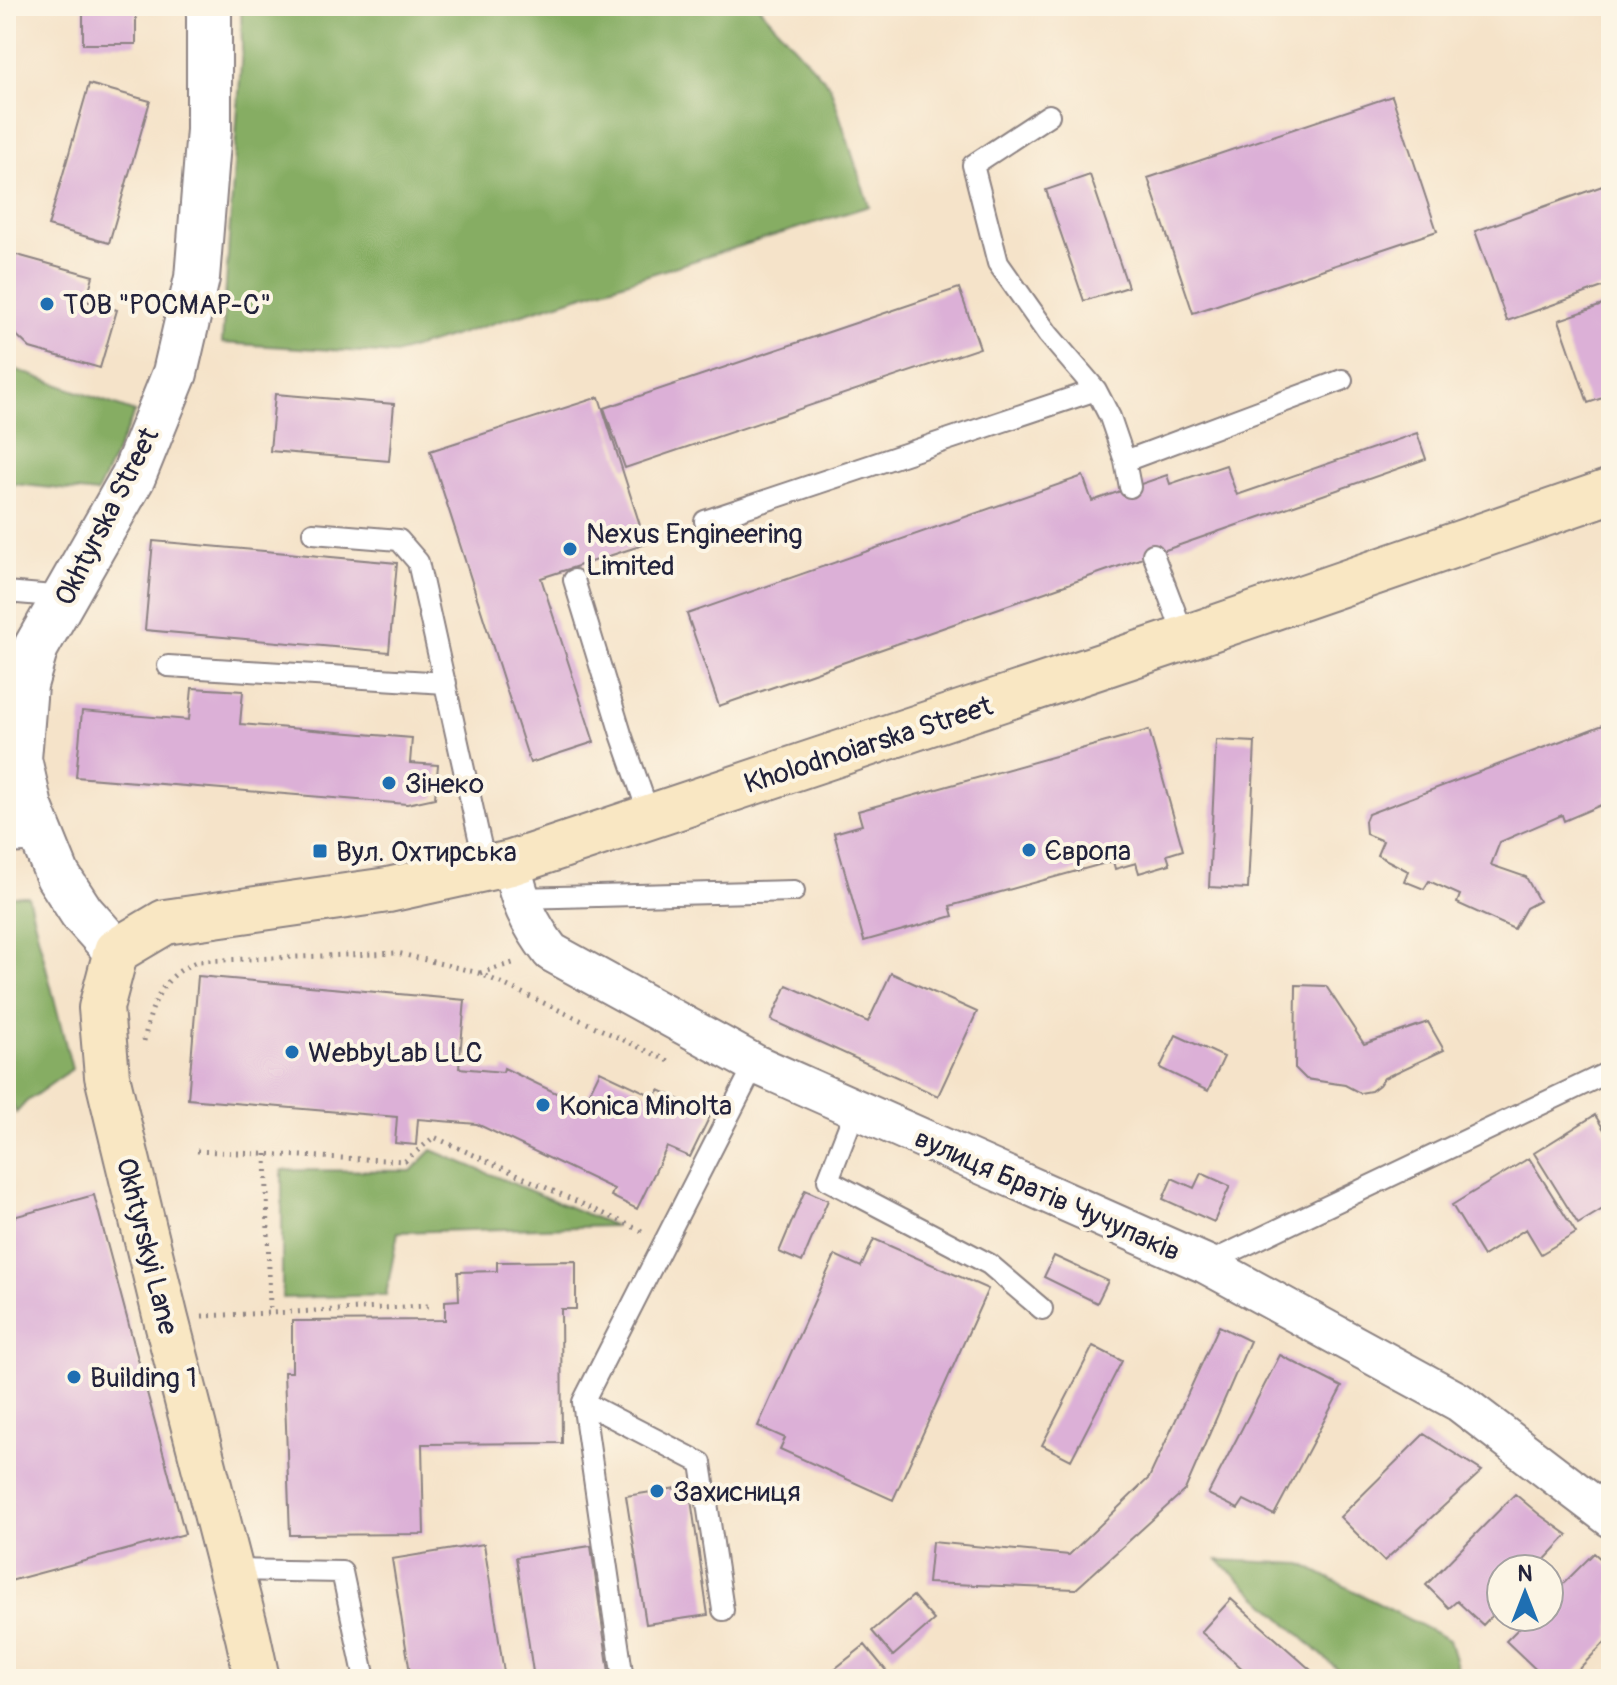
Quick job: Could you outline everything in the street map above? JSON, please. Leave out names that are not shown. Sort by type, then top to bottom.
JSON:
[{"type":"main road","name":"Kholodnoiarska Street","points":[[116,951],[165,922],[388,890],[505,877],[650,817],[1611,491]]},
{"type":"main road","name":"Okhtyrskyi Lane","points":[[116,951],[101,1008],[107,1076],[257,1679]]},
{"type":"street","name":"Okhtyrska Street","points":[[116,951],[82,913],[58,876],[25,842],[30,807],[19,759],[25,685],[36,647],[133,477],[175,373],[197,278],[209,130],[209,6]]},
{"type":"street","name":"вулиця Братів Чучупаків","points":[[505,877],[532,927],[551,952],[755,1064],[1206,1264],[1459,1402],[1611,1518]]},
{"type":"lane","points":[[1049,115],[973,165],[998,263],[1048,334],[1096,390],[1110,417],[1130,487]]},
{"type":"lane","points":[[1125,461],[1342,380]]},
{"type":"lane","points":[[705,521],[1096,390]]},
{"type":"lane","points":[[313,533],[399,540],[418,562],[446,683],[505,877],[794,891]]},
{"type":"lane","points":[[1153,554],[1185,638]]},
{"type":"lane","points":[[574,580],[650,817]]},
{"type":"lane","points":[[6,592],[65,597]]},
{"type":"lane","points":[[168,666],[446,683]]},
{"type":"lane","points":[[623,1679],[583,1402],[755,1064]]},
{"type":"lane","points":[[1206,1264],[1611,1071]]},
{"type":"lane","points":[[856,1108],[828,1180],[989,1264],[1042,1309]]},
{"type":"lane","points":[[583,1402],[701,1463],[723,1610]]},
{"type":"lane","points":[[231,1570],[342,1572],[365,1679]]},
{"type":"path","points":[[143,1046],[149,1017],[164,984],[179,969],[198,961],[397,953],[479,973],[684,1068]]},
{"type":"path","points":[[197,1151],[405,1161],[434,1137],[665,1241]]},
{"type":"path","points":[[266,1154],[270,1309]]},
{"type":"path","points":[[189,1317],[428,1306]]},
{"type":"green space","points":[[241,6],[758,6],[830,86],[869,206],[395,354],[222,343],[242,48]]},
{"type":"green space","points":[[6,366],[135,412],[97,493],[6,483]]},
{"type":"green space","points":[[6,896],[28,896],[72,1069],[26,1102],[16,1113],[9,1092],[6,1093]]},
{"type":"green space","points":[[432,1150],[615,1226],[398,1232],[386,1295],[282,1298],[282,1170],[411,1171]]},
{"type":"green space","points":[[1218,1560],[1302,1564],[1449,1640],[1461,1679],[1348,1679]]},
{"type":"building","points":[[83,6],[136,6],[136,44],[83,44]]},
{"type":"building","points":[[89,84],[150,101],[109,243],[48,226]]},
{"type":"building","points":[[1392,96],[1437,231],[1193,313],[1148,178]]},
{"type":"building","points":[[1090,175],[1128,287],[1084,301],[1046,190]]},
{"type":"building","points":[[1611,183],[1611,284],[1507,321],[1475,231]]},
{"type":"building","points":[[10,253],[93,276],[86,301],[117,310],[100,368],[30,348],[6,325],[6,268]]},
{"type":"building","points":[[959,288],[980,348],[625,468],[604,408]]},
{"type":"building","points":[[1611,302],[1611,395],[1588,403],[1559,320]]},
{"type":"building","points":[[275,394],[394,404],[389,461],[270,451]]},
{"type":"building","points":[[599,397],[646,544],[541,578],[594,742],[530,763],[430,451]]},
{"type":"building","points":[[1417,433],[1426,459],[719,706],[687,614],[1083,476],[1092,501],[1167,475],[1170,484],[1226,465],[1237,495]]},
{"type":"building","points":[[153,541],[397,563],[389,652],[145,630]]},
{"type":"building","points":[[192,688],[243,691],[240,724],[412,738],[410,763],[438,765],[435,798],[407,804],[76,777],[82,711],[189,720]]},
{"type":"building","points":[[1611,722],[1611,794],[1606,797],[1608,802],[1564,821],[1562,815],[1500,842],[1491,865],[1526,877],[1539,901],[1526,908],[1514,929],[1457,903],[1460,895],[1429,881],[1424,889],[1404,881],[1408,871],[1377,855],[1383,841],[1366,834],[1368,814]]},
{"type":"building","points":[[1149,730],[1183,850],[1167,855],[1170,864],[1139,873],[1136,863],[1115,869],[1113,861],[950,906],[953,916],[864,941],[834,833],[862,825],[858,811]]},
{"type":"building","points":[[1216,740],[1255,742],[1248,889],[1209,887]]},
{"type":"building","points":[[891,973],[977,1012],[938,1096],[771,1020],[787,985],[868,1022]]},
{"type":"building","points":[[198,976],[465,1000],[459,1068],[503,1072],[504,1068],[583,1106],[600,1071],[655,1097],[659,1090],[711,1114],[690,1157],[667,1147],[637,1209],[611,1196],[614,1189],[477,1124],[418,1119],[416,1145],[395,1143],[397,1117],[188,1099]]},
{"type":"building","points":[[1296,985],[1326,986],[1364,1044],[1428,1022],[1444,1050],[1384,1078],[1371,1091],[1360,1093],[1345,1085],[1306,1079],[1295,1068]]},
{"type":"building","points":[[1176,1035],[1224,1057],[1208,1091],[1160,1068]]},
{"type":"building","points":[[1595,1115],[1611,1141],[1611,1204],[1578,1224],[1534,1153]]},
{"type":"building","points":[[1529,1158],[1576,1233],[1541,1254],[1526,1229],[1483,1256],[1452,1205]]},
{"type":"building","points":[[1201,1173],[1230,1186],[1214,1222],[1163,1199],[1172,1178],[1194,1188]]},
{"type":"building","points":[[805,1190],[828,1200],[802,1262],[779,1252]]},
{"type":"building","name":"Building 1","points":[[94,1195],[185,1534],[10,1581],[6,1565],[6,1219]]},
{"type":"building","points":[[874,1239],[988,1289],[893,1500],[780,1449],[785,1438],[758,1426],[835,1255],[861,1267]]},
{"type":"building","points":[[1054,1256],[1108,1281],[1097,1303],[1044,1277]]},
{"type":"building","points":[[576,1261],[576,1309],[561,1309],[562,1443],[422,1444],[424,1534],[290,1535],[284,1372],[292,1372],[292,1321],[445,1320],[445,1301],[459,1300],[458,1272],[497,1271],[497,1262]]},
{"type":"building","points":[[1219,1326],[1250,1341],[1185,1490],[1076,1589],[928,1583],[932,1542],[1069,1555],[1149,1478]]},
{"type":"building","points":[[1093,1346],[1122,1361],[1071,1460],[1042,1445]]},
{"type":"building","points":[[1280,1355],[1342,1387],[1274,1515],[1244,1500],[1238,1509],[1208,1494]]},
{"type":"building","points":[[1424,1434],[1482,1471],[1384,1561],[1340,1517]]},
{"type":"building","points":[[689,1486],[708,1615],[646,1624],[626,1496]]},
{"type":"building","points":[[1515,1494],[1568,1535],[1551,1553],[1485,1553],[1483,1625],[1457,1601],[1449,1608],[1426,1585]]},
{"type":"building","points":[[484,1544],[505,1679],[411,1679],[392,1559]]},
{"type":"building","points":[[591,1546],[610,1679],[534,1679],[516,1557]]},
{"type":"building","points":[[1594,1553],[1611,1568],[1611,1636],[1569,1679],[1546,1679],[1506,1641],[1514,1633],[1565,1633],[1565,1582]]},
{"type":"building","points":[[913,1596],[934,1620],[893,1656],[872,1631]]},
{"type":"building","points":[[1231,1599],[1321,1679],[1254,1679],[1201,1632]]},
{"type":"building","points":[[865,1645],[893,1679],[822,1679]]},
{"type":"place","name":"ТОВ \"РОСМАР-С\"","points":[[47,304]]},
{"type":"place","name":"Nexus Engineering Limited","points":[[570,549]]},
{"type":"place","name":"Зінеко","points":[[389,783]]},
{"type":"place","name":"Європа","points":[[1029,850]]},
{"type":"place","name":"Вул. Охтирська","points":[[320,851]]},
{"type":"place","name":"WebbyLab LLC","points":[[292,1052]]},
{"type":"place","name":"Konica Minolta","points":[[543,1105]]},
{"type":"place","name":"Building 1","points":[[74,1377]]},
{"type":"place","name":"Захисниця","points":[[657,1491]]}]
